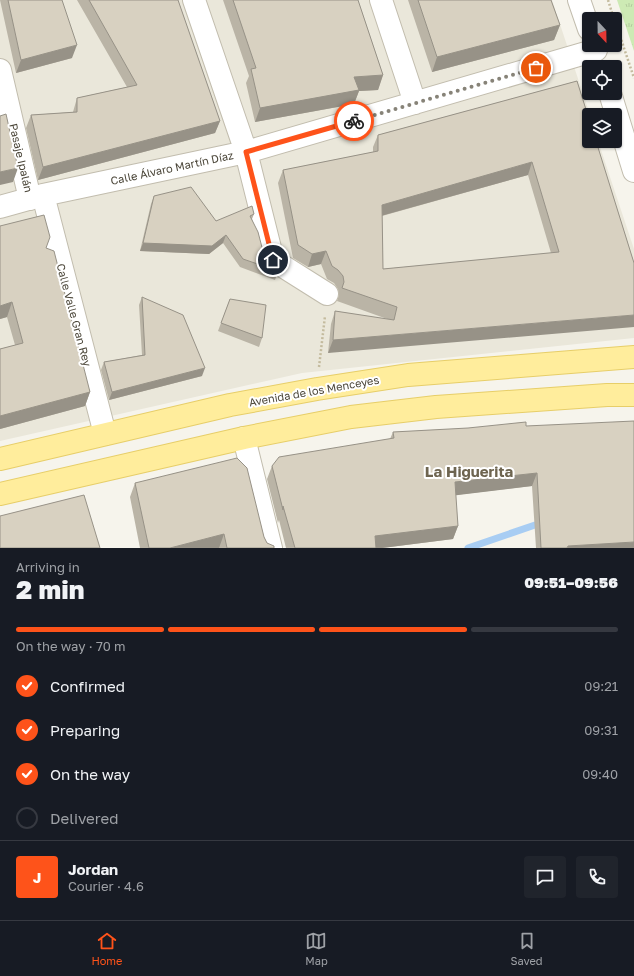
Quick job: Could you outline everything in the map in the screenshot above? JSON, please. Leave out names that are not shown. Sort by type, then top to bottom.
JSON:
[{"type":"main road","name":"Avenida de los Menceyes","points":[[0,459],[230,405],[317,389],[408,375],[634,357]]},
{"type":"main road","points":[[0,494],[244,438],[351,417],[436,407],[608,395],[634,395]]},
{"type":"street","points":[[194,0],[246,152],[273,260],[327,294]]},
{"type":"street","points":[[381,0],[416,103]]},
{"type":"street","points":[[579,0],[583,12]]},
{"type":"street","name":"Calle Álvaro Martín Díaz","points":[[0,207],[37,197],[246,152],[416,103],[597,54]]},
{"type":"street","name":"Pasaje Ipalán","points":[[0,70],[37,197]]},
{"type":"street","points":[[612,100],[634,171]]},
{"type":"street","name":"Calle Valle Gran Rey","points":[[37,197],[105,434]]},
{"type":"street","points":[[244,438],[271,548]]},
{"type":"path","points":[[608,0],[612,12]]},
{"type":"path","points":[[622,41],[634,78]]},
{"type":"path","points":[[317,389],[327,294]]},
{"type":"shaded area","points":[[0,0],[552,0],[582,91],[582,100],[585,100],[588,108],[582,108],[582,148],[600,148],[634,249],[634,338],[302,373],[0,441]]},
{"type":"green space","points":[[617,0],[634,0],[634,51],[622,12]]},
{"type":"building","points":[[8,0],[62,0],[77,45],[21,60]]},
{"type":"building","points":[[89,0],[178,0],[220,121],[43,167],[31,115],[77,112],[77,98],[137,85]]},
{"type":"building","points":[[233,0],[358,0],[383,75],[354,77],[359,90],[260,108],[251,69],[256,68]]},
{"type":"building","points":[[418,0],[551,0],[560,25],[437,57]]},
{"type":"building","points":[[577,81],[586,108],[582,108],[582,148],[598,148],[634,263],[634,315],[333,340],[335,311],[394,320],[397,307],[342,288],[344,282],[343,276],[332,266],[326,251],[312,254],[298,245],[283,170],[378,151],[378,135]],"holes":[[[532,162],[559,252],[383,269],[382,205]]]},
{"type":"building","points":[[6,114],[18,168],[0,172],[0,116]]},
{"type":"building","points":[[191,187],[216,221],[252,206],[254,214],[250,216],[258,232],[264,255],[278,271],[243,259],[226,235],[212,246],[143,243],[154,196]]},
{"type":"building","points":[[44,215],[50,237],[46,248],[54,251],[90,392],[0,416],[0,349],[23,343],[12,302],[0,306],[0,226]]},
{"type":"building","points":[[142,297],[183,315],[205,368],[112,392],[104,362],[145,355]]},
{"type":"building","points":[[230,299],[266,305],[262,338],[221,323]]},
{"type":"building","points":[[634,421],[634,542],[568,546],[567,548],[541,548],[537,473],[455,482],[458,526],[375,536],[376,548],[295,548],[283,506],[283,510],[272,466],[279,457],[394,438],[393,432],[468,428],[526,422],[526,426]]},
{"type":"building","points":[[237,458],[247,468],[264,537],[267,543],[274,546],[274,548],[227,548],[224,534],[170,548],[149,548],[135,483]]},
{"type":"building","points":[[84,495],[100,548],[0,548],[0,516]]},
{"type":"waterway","points":[[468,548],[535,525]]},
{"type":"way so far","points":[[354,121],[536,68]]},
{"type":"district","name":"La Higuerita","points":[[469,472]]},
{"type":"route","points":[[273,260],[246,152],[354,121]]}]
